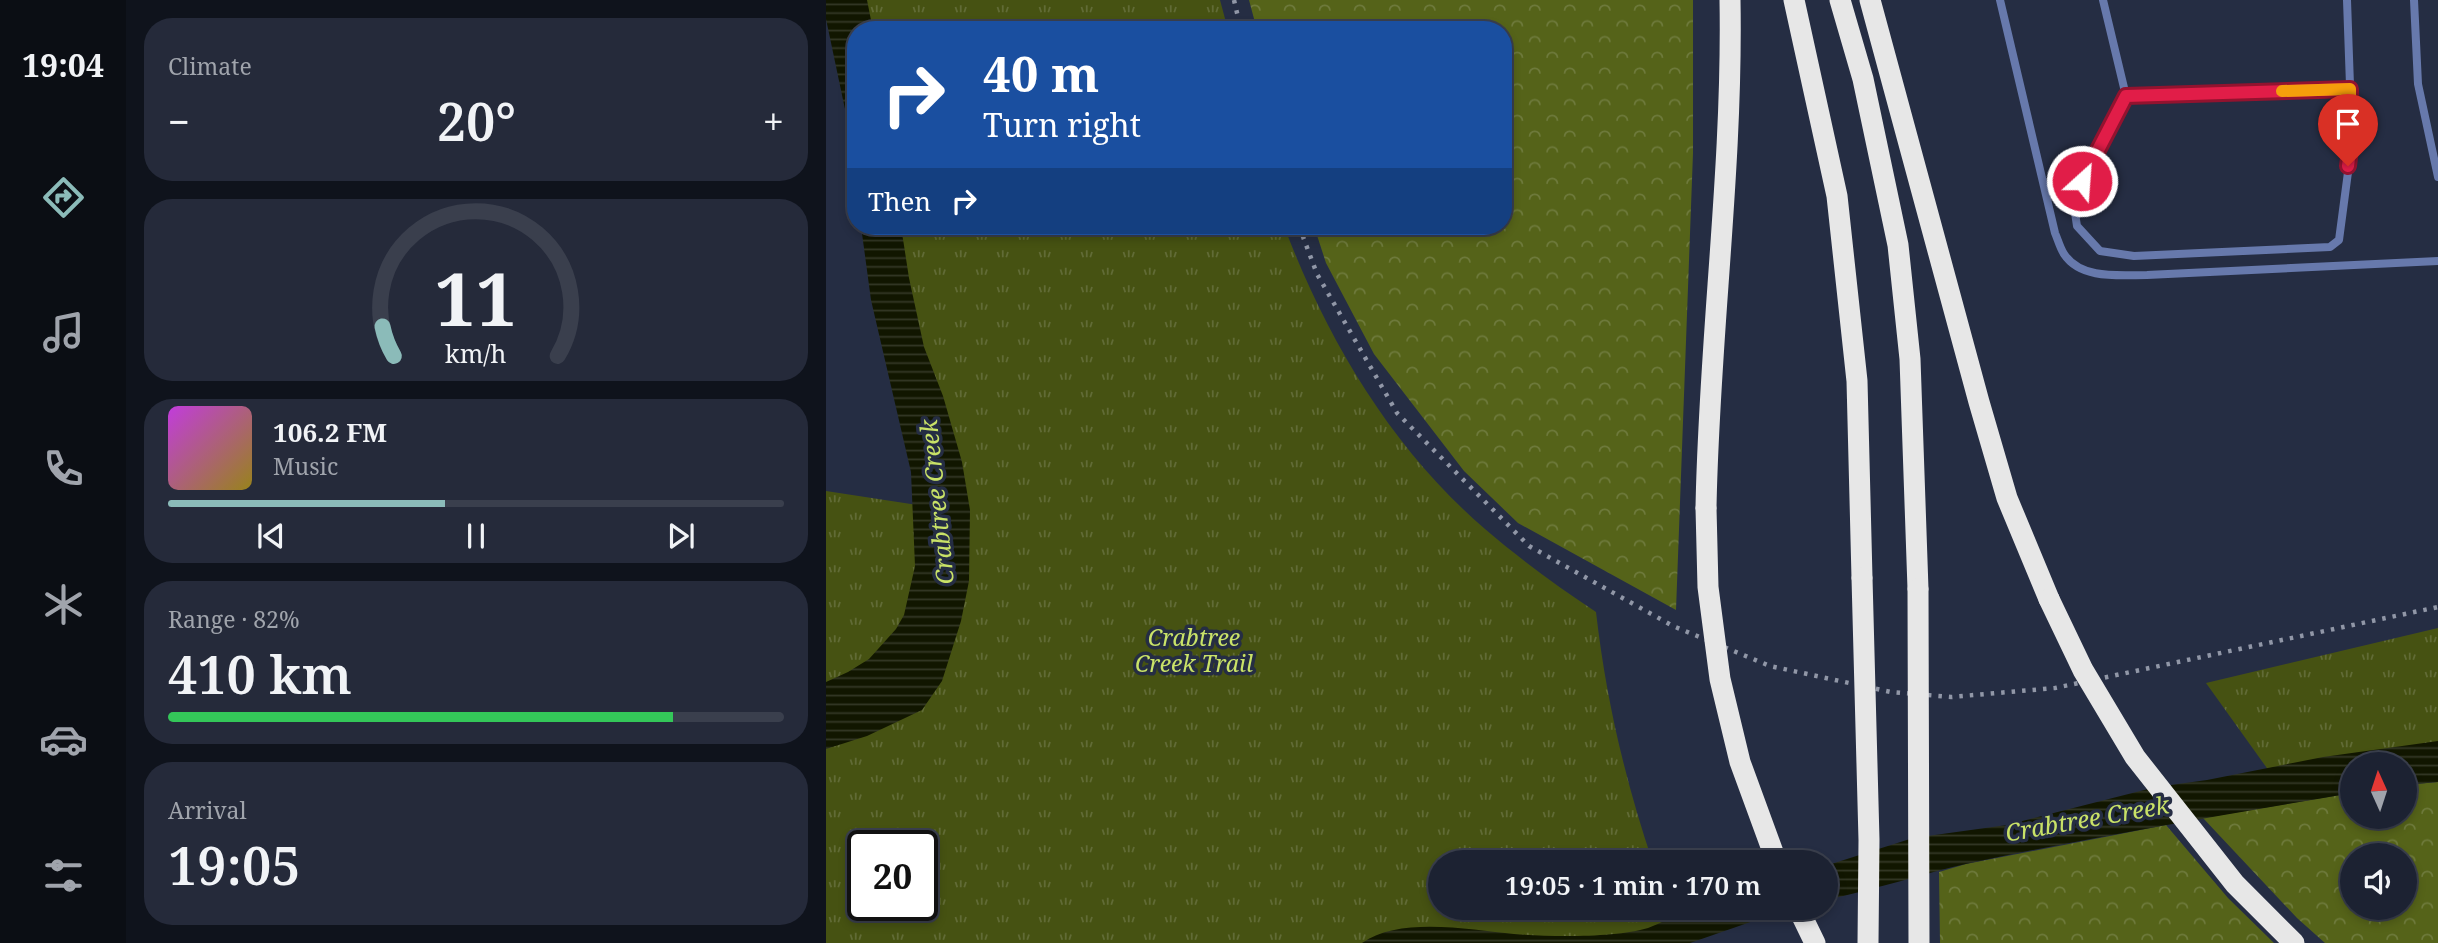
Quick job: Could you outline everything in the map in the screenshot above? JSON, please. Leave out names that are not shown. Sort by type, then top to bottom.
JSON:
[{"type":"highway","points":[[1730,0],[1731,72],[1713,333],[1706,508],[1708,587],[1720,679],[1740,762],[1772,850]]},
{"type":"highway","points":[[1794,0],[1837,196],[1857,381],[1869,840],[1868,943]]},
{"type":"highway","points":[[1840,0],[1863,79],[1898,245],[1910,359],[1918,589],[1919,943]]},
{"type":"highway","points":[[1870,0],[2007,498],[2049,599],[2083,670],[2135,757],[2235,884],[2294,943]]},
{"type":"highway","points":[[1804,920],[1815,943]]},
{"type":"lane","points":[[2000,0],[2055,233],[2064,255],[2084,271],[2106,275],[2147,275],[2438,261]]},
{"type":"lane","points":[[2104,0],[2126,96],[2073,200],[2077,226],[2100,251],[2134,256],[2330,247],[2339,240],[2351,142],[2347,0]]},
{"type":"lane","points":[[2414,0],[2418,83],[2438,177]]},
{"type":"lane","points":[[2126,96],[2350,89]]},
{"type":"green space","points":[[864,0],[1220,0],[1226,21],[863,21]]},
{"type":"green space","points":[[1249,0],[1693,0],[1693,153],[1676,610],[1518,523],[1464,471],[1374,354],[1326,263],[1317,235],[1512,235],[1512,21],[1255,21]]},
{"type":"green space","name":"Crabtree Creek Trail","points":[[888,235],[1288,235],[1320,310],[1342,351],[1392,428],[1420,464],[1451,498],[1485,529],[1596,612],[1618,739],[1649,850],[1428,850],[1428,920],[1676,920],[1686,943],[826,943],[826,491],[937,508]]},
{"type":"green space","points":[[2438,628],[2438,766],[2417,766],[2417,752],[2340,752],[2340,767],[2274,778],[2206,683]]},
{"type":"green space","points":[[2438,782],[2438,943],[2325,943],[2297,918],[2203,818],[2340,795],[2340,830],[2417,830],[2417,784]]},
{"type":"green space","points":[[2166,825],[2228,898],[2274,943],[1940,943],[1939,872],[1966,864]]},
{"type":"water","points":[[826,0],[867,0],[871,21],[847,21],[847,119],[826,19]]},
{"type":"water","name":"Crabtree Creek","points":[[862,235],[902,235],[924,347],[943,396],[962,462],[970,510],[969,581],[961,621],[942,681],[922,710],[867,736],[826,749],[826,682],[869,659],[896,629],[904,615],[915,566],[911,472],[871,300]]},
{"type":"water","points":[[2438,741],[2438,782],[2417,784],[2417,752],[2359,752]]},
{"type":"water","name":"Crabtree Creek","points":[[2340,755],[2340,795],[2018,853],[1952,867],[1838,897],[1838,862],[1913,838],[2007,825],[2156,787],[2207,780]]},
{"type":"water","points":[[1665,920],[1756,920],[1690,943],[1362,943],[1378,935],[1415,927],[1545,936],[1618,934],[1648,928]]},
{"type":"railway","points":[[1234,0],[1239,21]]},
{"type":"railway","points":[[1302,235],[1317,274],[1397,413],[1529,546],[1673,626],[1770,666],[1891,692],[1951,697],[2055,688],[2438,607]]},
{"type":"slow traffic","points":[[2282,91],[2350,89],[2350,101]]},
{"type":"route","points":[[2082,181],[2126,96],[2350,89],[2351,142],[2348,166]]}]
